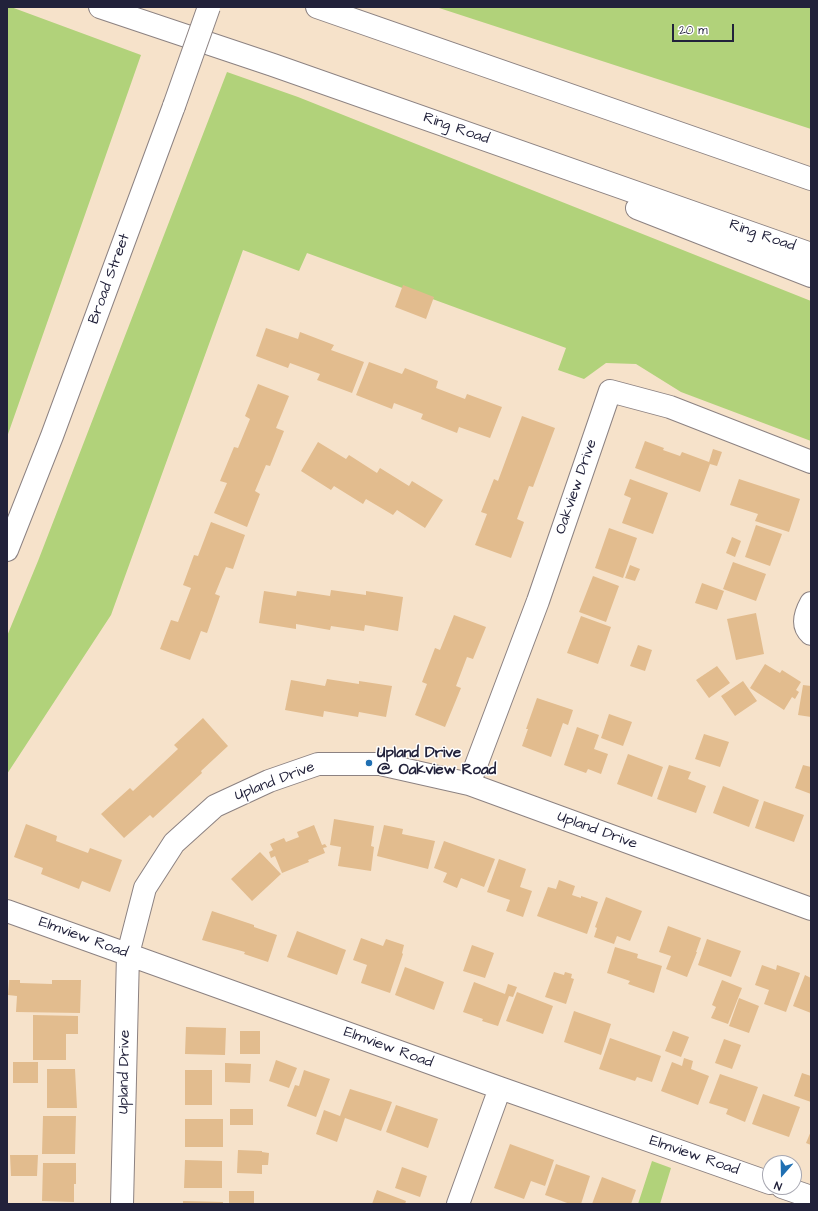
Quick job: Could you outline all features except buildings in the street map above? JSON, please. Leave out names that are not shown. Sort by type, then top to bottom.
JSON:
[{"type":"main road","name":"Ring Road","points":[[100,7],[273,65],[811,254]]},
{"type":"main road","name":"Broad Street","points":[[7,550],[54,429],[174,106],[209,7]]},
{"type":"main road","points":[[317,7],[811,179]]},
{"type":"main road","points":[[273,65],[811,276]]},
{"type":"main road","name":"Oakview Drive","points":[[469,784],[538,601],[610,391],[670,407],[811,462]]},
{"type":"main road","points":[[811,603],[805,613],[805,623],[809,633],[811,634]]},
{"type":"main road","name":"Upland Drive","points":[[122,1204],[128,954],[145,888],[174,843],[215,806],[269,781],[318,764],[380,764],[469,784],[811,909]]},
{"type":"main road","name":"Elmview Road","points":[[7,911],[762,1180]]},
{"type":"main road","points":[[458,1204],[500,1088]]},
{"type":"green space","points":[[7,7],[11,7],[141,55],[7,437]]},
{"type":"green space","points":[[436,7],[811,7],[811,129]]},
{"type":"green space","points":[[227,72],[298,97],[811,301],[811,441],[681,392],[636,364],[606,363],[584,379],[558,370],[566,348],[307,253],[299,271],[243,250],[111,615],[7,774],[7,636],[38,561]]},
{"type":"green space","points":[[652,1161],[671,1168],[660,1204],[638,1204]]},
{"type":"place","name":"Upland Drive @ Oakview Road","points":[[369,763]]}]
